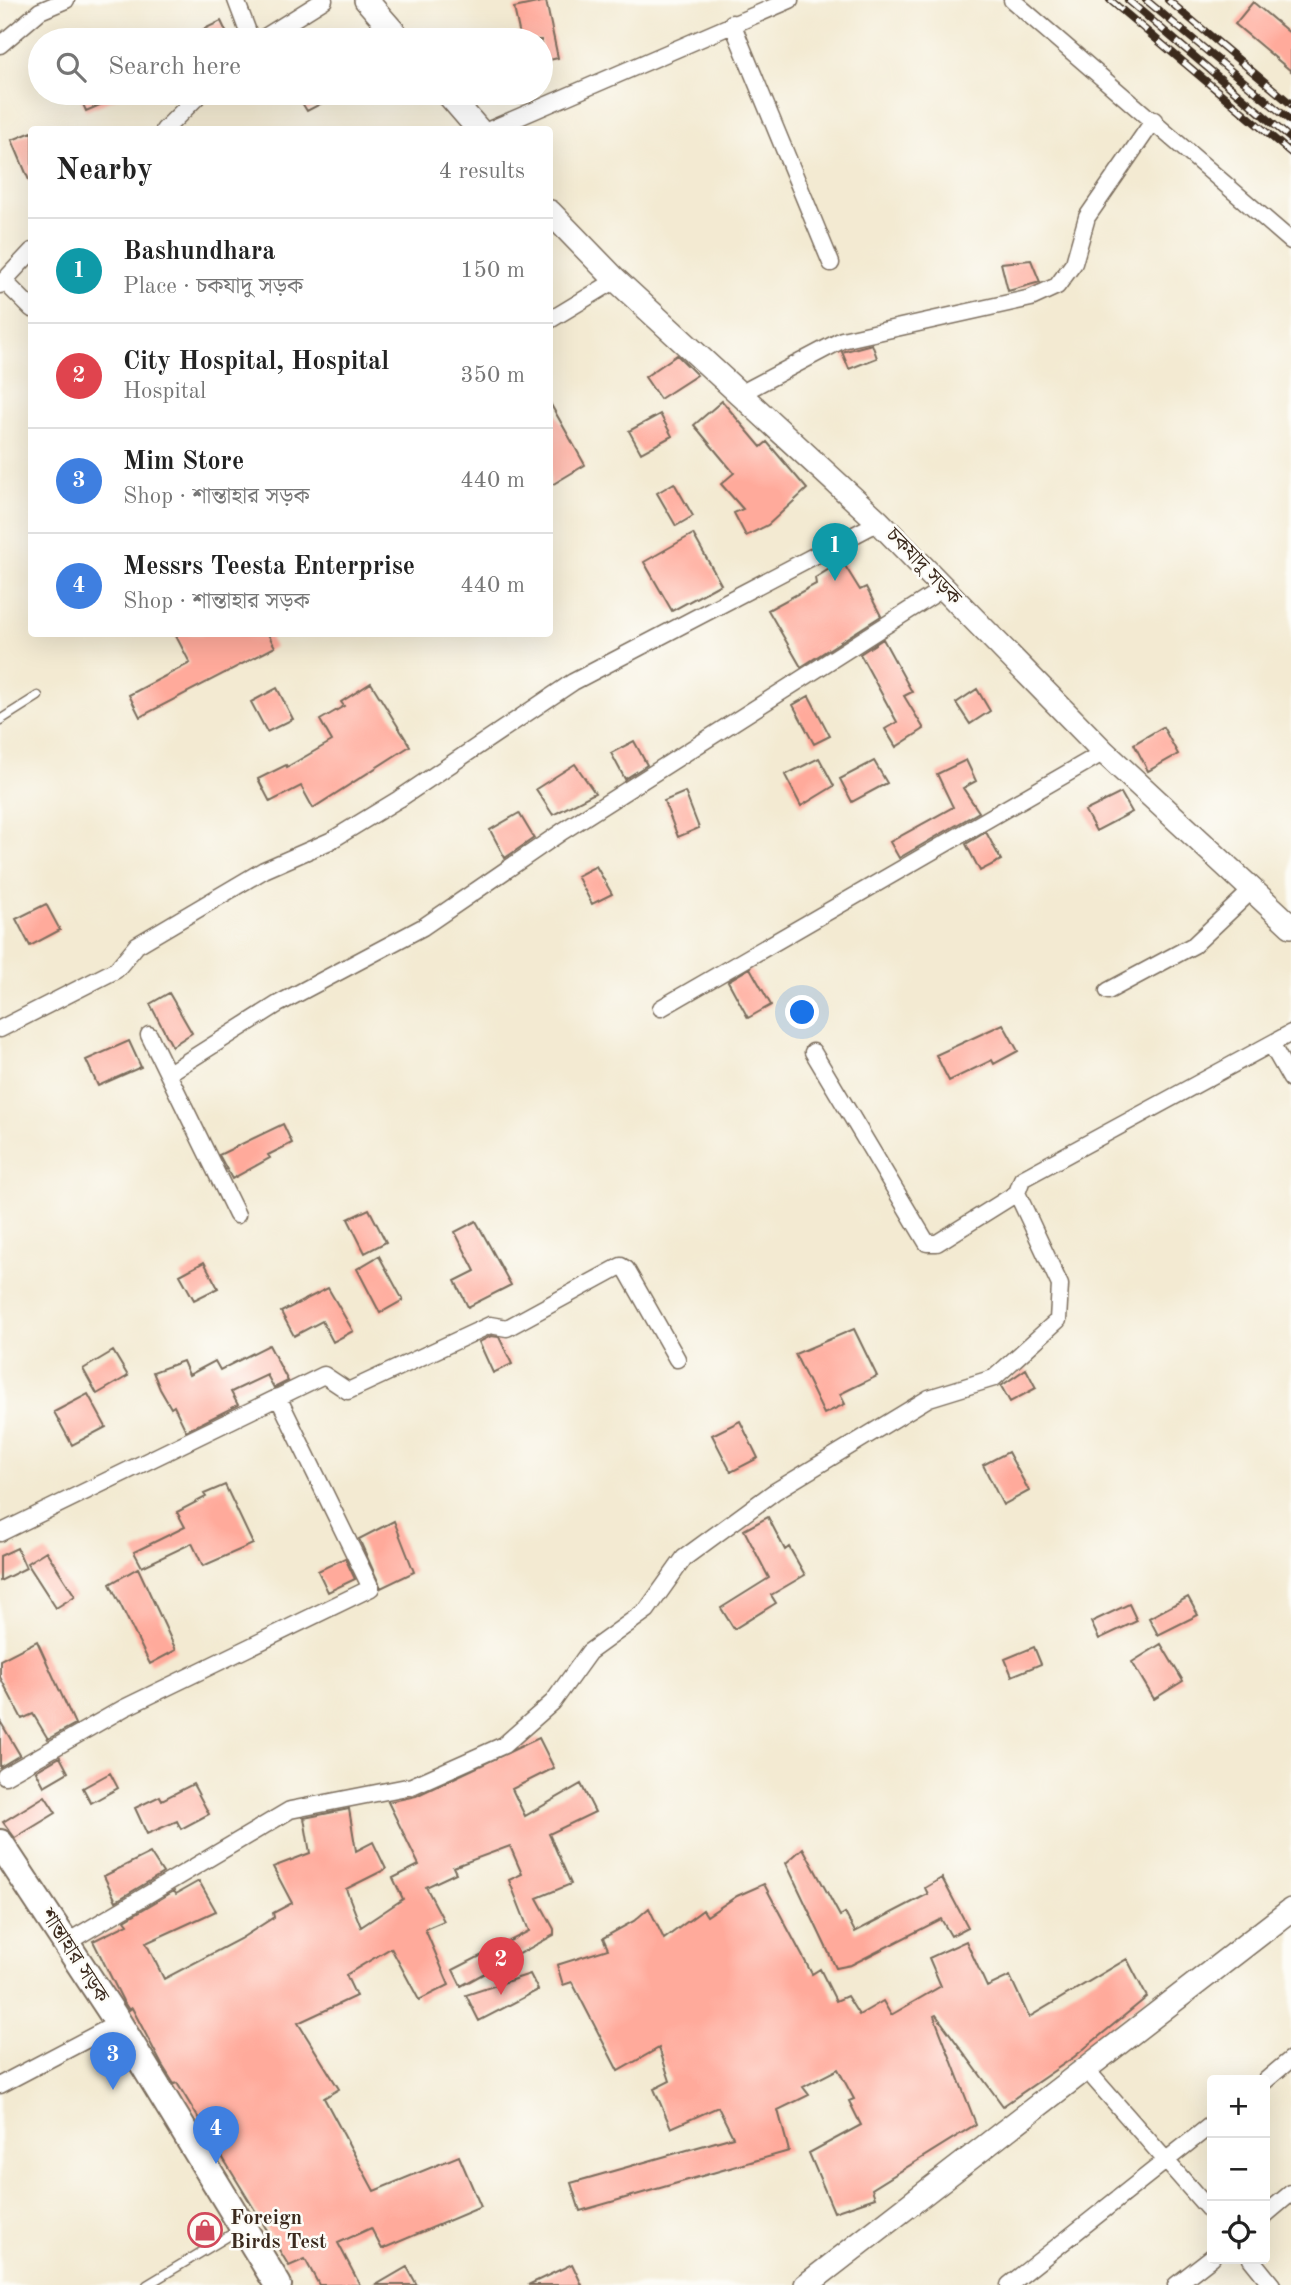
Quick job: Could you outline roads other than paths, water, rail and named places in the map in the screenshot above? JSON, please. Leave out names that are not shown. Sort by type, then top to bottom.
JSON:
[{"type":"main road","name":"শান্তাহার সড়ক","points":[[0,1843],[118,2023],[278,2285]]},
{"type":"street","points":[[0,45],[40,11],[66,0]]},
{"type":"street","points":[[236,0],[246,28]]},
{"type":"street","points":[[279,28],[324,0]]},
{"type":"street","points":[[366,0],[390,28]]},
{"type":"street","points":[[553,103],[627,72],[772,3],[790,0]]},
{"type":"street","points":[[1012,0],[1291,241]]},
{"type":"street","points":[[732,23],[831,263]]},
{"type":"street","points":[[167,126],[189,105]]},
{"type":"street","points":[[457,105],[476,126]]},
{"type":"street","points":[[499,126],[548,105]]},
{"type":"street","points":[[738,395],[842,340],[1031,298],[1057,286],[1074,263],[1087,217],[1154,120]]},
{"type":"street","name":"চকযাদু সড়ক","points":[[553,215],[616,281],[879,522],[1104,752],[1291,926]]},
{"type":"street","points":[[28,255],[2,283],[28,306]]},
{"type":"street","points":[[553,318],[616,281]]},
{"type":"street","points":[[0,1030],[116,970],[137,945],[264,870],[330,841],[573,682],[879,522]]},
{"type":"street","points":[[169,1073],[278,1004],[423,927],[563,831],[944,588]]},
{"type":"street","points":[[661,1008],[1104,752]]},
{"type":"street","points":[[1108,991],[1194,945],[1251,891]]},
{"type":"street","points":[[813,1052],[927,1243],[937,1243],[1017,1193],[1022,1179],[1038,1169],[1291,1033]]},
{"type":"street","points":[[149,1035],[237,1215]]},
{"type":"street","points":[[1271,1044],[1291,1079]]},
{"type":"street","points":[[66,1942],[290,1810],[412,1786],[504,1745],[552,1702],[589,1652],[647,1610],[684,1558],[695,1549],[774,1492],[929,1398],[994,1378],[1058,1320],[1060,1285],[1017,1193]]},
{"type":"street","points":[[0,1533],[324,1375],[348,1391],[490,1325],[507,1328],[621,1266],[626,1269],[677,1359]]},
{"type":"street","points":[[5,1776],[124,1708],[371,1588],[278,1397]]},
{"type":"street","points":[[806,2285],[1084,2067],[1291,1910]]},
{"type":"street","points":[[0,2085],[118,2023]]},
{"type":"street","points":[[1270,2077],[1291,2059]]},
{"type":"street","points":[[1084,2067],[1207,2207]]},
{"type":"street","points":[[1009,2285],[1207,2128]]},
{"type":"street","points":[[1270,2210],[1291,2193]]},
{"type":"street","points":[[1176,2285],[1207,2261]]},
{"type":"street","points":[[1255,2264],[1272,2285]]},
{"type":"lane","points":[[0,720],[38,696]]},
{"type":"lane","points":[[147,2285],[244,2227]]},
{"type":"railway","points":[[1110,0],[1291,153]]},
{"type":"railway","points":[[1128,0],[1291,139]]},
{"type":"railway","points":[[1146,0],[1291,121]]},
{"type":"railway","points":[[1168,0],[1291,104]]},
{"type":"place","name":"Bashundhara","points":[[835,581]]},
{"type":"place","name":"City Hospital, Hospital","points":[[501,1995]]},
{"type":"place","name":"Mim Store","points":[[113,2090]]},
{"type":"place","name":"Messrs Teesta Enterprise","points":[[216,2164]]},
{"type":"place","name":"Foreign Birds Test","points":[[205,2230]]}]
